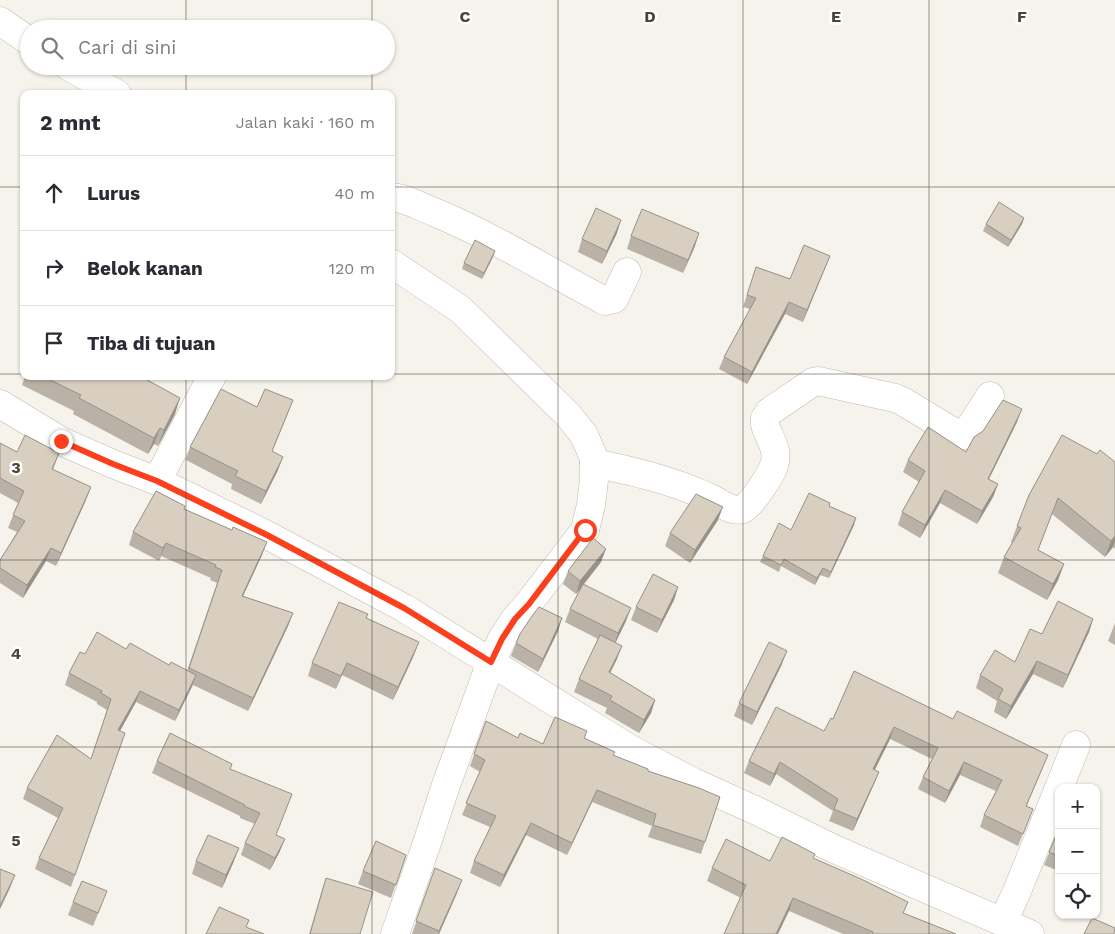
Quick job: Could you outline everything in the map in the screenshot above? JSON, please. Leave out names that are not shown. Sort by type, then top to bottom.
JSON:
[{"type":"street","points":[[0,21],[20,35]]},
{"type":"street","points":[[84,75],[110,90]]},
{"type":"street","points":[[395,198],[464,225],[605,300],[614,299],[627,272]]},
{"type":"street","points":[[395,266],[460,309],[568,415],[584,435],[594,458],[594,480],[585,530],[529,604],[515,619],[502,639],[491,662],[395,934]]},
{"type":"street","points":[[157,481],[210,380]]},
{"type":"street","points":[[594,463],[676,484],[732,508],[738,510],[745,509],[766,481],[774,464],[776,452],[765,424],[765,418],[769,412],[812,382],[881,395],[904,402],[962,436],[965,436],[990,396]]},
{"type":"street","points":[[1,407],[61,441],[157,481],[267,535],[404,608],[630,748],[685,777],[994,924],[1030,934]]},
{"type":"street","points":[[1061,784],[1076,745]]},
{"type":"street","points":[[994,924],[1017,891],[1055,798]]},
{"type":"building","points":[[999,202],[1024,218],[1011,240],[986,224]]},
{"type":"building","points":[[596,208],[621,220],[607,251],[582,239]]},
{"type":"building","points":[[642,209],[699,233],[688,260],[631,236]]},
{"type":"building","points":[[475,240],[495,251],[484,273],[464,263]]},
{"type":"building","points":[[804,245],[830,256],[807,310],[789,302],[752,372],[724,357],[756,298],[747,295],[756,267],[790,279]]},
{"type":"building","points":[[50,380],[147,380],[180,398],[164,430],[160,428],[154,438],[79,398],[81,395]]},
{"type":"building","points":[[221,389],[257,407],[265,389],[293,400],[272,451],[283,457],[266,491],[235,476],[238,471],[190,447]]},
{"type":"building","points":[[1003,400],[1022,409],[988,479],[998,484],[982,511],[945,490],[925,525],[902,512],[925,471],[908,460],[928,427],[966,452],[974,437],[983,431]]},
{"type":"building","points":[[25,435],[59,453],[52,469],[91,487],[61,553],[51,548],[27,585],[0,568],[0,560],[25,521],[13,515],[24,491],[0,478],[0,443],[17,452]]},
{"type":"building","points":[[1062,435],[1097,454],[1100,450],[1115,462],[1115,536],[1111,541],[1058,498],[1038,550],[1064,564],[1053,584],[1004,557],[1021,528],[1017,526],[1029,495]]},
{"type":"building","points":[[156,491],[185,506],[184,509],[232,530],[233,527],[267,542],[242,596],[293,613],[253,698],[189,668],[222,570],[215,567],[216,565],[166,543],[163,548],[133,532]]},
{"type":"building","points":[[809,493],[830,503],[829,506],[856,518],[831,572],[823,568],[817,578],[784,559],[781,565],[763,556],[779,523],[791,530]]},
{"type":"building","points":[[696,494],[723,507],[695,550],[670,533]]},
{"type":"building","points":[[593,538],[606,549],[580,581],[568,571]]},
{"type":"building","points":[[653,574],[678,587],[662,620],[636,607]]},
{"type":"building","points":[[583,584],[631,608],[618,633],[570,609]]},
{"type":"building","points":[[1058,601],[1093,619],[1068,675],[1037,661],[1011,706],[998,699],[1003,689],[980,675],[995,650],[1015,662],[1030,629],[1042,634]]},
{"type":"building","points":[[339,602],[368,614],[366,618],[419,642],[398,687],[347,663],[341,676],[312,663]]},
{"type":"building","points":[[539,607],[562,618],[543,659],[516,643]]},
{"type":"building","points":[[97,632],[126,649],[130,643],[169,665],[171,662],[196,675],[179,710],[140,691],[118,730],[125,733],[75,875],[39,858],[63,808],[27,788],[57,735],[91,759],[111,699],[101,693],[102,691],[69,673],[80,652],[85,654]]},
{"type":"building","points":[[600,635],[622,646],[609,672],[655,700],[644,720],[610,700],[612,696],[579,679]]},
{"type":"building","points":[[769,642],[787,651],[757,712],[739,703]]},
{"type":"building","points":[[854,671],[953,719],[957,711],[1048,755],[1026,806],[1033,809],[1023,834],[984,815],[1002,780],[964,762],[949,791],[923,777],[938,748],[894,727],[873,769],[879,772],[857,819],[834,809],[838,799],[780,762],[774,774],[749,761],[776,707],[824,731],[831,718],[833,719]]},
{"type":"building","points":[[555,717],[587,731],[584,738],[615,752],[613,755],[648,769],[648,771],[720,797],[705,842],[653,825],[656,814],[597,790],[572,843],[531,823],[504,875],[474,861],[496,816],[466,803],[485,760],[474,754],[486,721],[518,738],[520,733],[543,744]]},
{"type":"building","points":[[170,733],[232,764],[230,769],[292,794],[276,835],[285,839],[275,858],[245,843],[260,813],[157,761]]},
{"type":"building","points":[[208,835],[239,848],[226,875],[196,861]]},
{"type":"building","points":[[782,837],[815,854],[813,858],[908,902],[903,913],[956,934],[872,934],[873,932],[793,898],[776,934],[724,934],[746,885],[712,868],[726,839],[770,861]]},
{"type":"building","points":[[1055,838],[1055,854],[1049,852]]},
{"type":"building","points":[[376,841],[406,855],[396,885],[363,871]]},
{"type":"building","points":[[435,868],[462,880],[439,931],[416,921]]},
{"type":"building","points":[[0,869],[15,875],[0,906]]},
{"type":"building","points":[[326,878],[373,892],[360,934],[310,934]]},
{"type":"building","points":[[82,881],[107,891],[98,913],[73,902]]},
{"type":"building","points":[[219,907],[249,920],[246,927],[264,934],[206,934]]},
{"type":"building","points":[[1092,919],[1115,928],[1114,934],[1084,934]]},
{"type":"route","points":[[61,441],[157,481],[267,535],[404,608],[491,662],[502,639],[515,619],[529,604],[585,530]]}]
